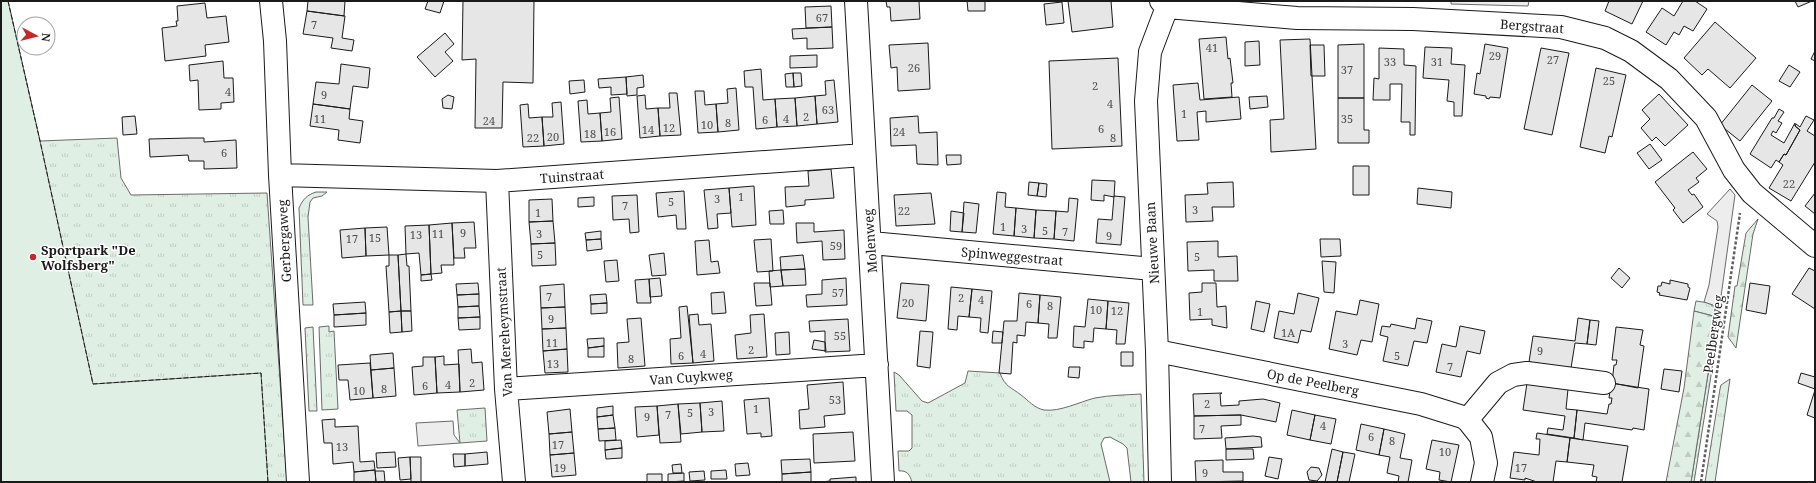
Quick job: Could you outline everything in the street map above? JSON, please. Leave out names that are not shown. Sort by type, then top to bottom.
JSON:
[{"type":"street","name":"Gerbergaweg","points":[[271,1],[275,41],[280,176],[298,482]]},
{"type":"street","name":"Molenweg","points":[[856,1],[864,156],[871,243],[883,482]]},
{"type":"street","name":"Bergstraat","points":[[1164,4],[1297,18],[1414,10],[1561,27],[1605,38],[1631,51],[1670,79],[1706,118],[1734,170],[1752,193],[1815,246]]},
{"type":"street","name":"Nieuwe Baan","points":[[1160,482],[1157,351],[1146,101],[1150,52],[1164,4]]},
{"type":"street","name":"Tuinstraat","points":[[280,176],[497,181],[864,156]]},
{"type":"street","name":"Van Mereheymstraat","points":[[497,181],[506,389],[514,482]]},
{"type":"street","name":"Spinweggestraat","points":[[871,243],[1153,269]]},
{"type":"street","name":"Op de Peelberg","points":[[1157,351],[1421,404],[1467,420]]},
{"type":"street","name":"Van Cuykweg","points":[[506,389],[877,365]]},
{"type":"street","points":[[1482,482],[1486,463],[1481,437],[1467,420],[1498,383],[1513,375],[1527,373],[1604,383]]},
{"type":"path","name":"Peelbergweg","points":[[1701,482],[1741,207],[1752,193]]},
{"type":"green space","points":[[1,1],[8,1],[16,36],[16,56],[21,56],[40,141],[117,138],[121,178],[131,195],[267,193],[287,482],[147,482],[1,359]]},
{"type":"green space","name":"Sportpark \"De Wolfsberg\"","points":[[1,1],[8,1],[16,36],[16,56],[21,56],[93,384],[261,373],[268,482],[1,482]]},
{"type":"green space","points":[[316,192],[327,192],[322,196],[313,198],[310,202],[308,217],[313,305],[303,305],[299,208],[302,202],[310,194]]},
{"type":"green space","points":[[1758,219],[1753,234],[1736,348],[1728,337],[1735,286],[1737,286],[1746,233]]},
{"type":"green space","points":[[1696,301],[1709,303],[1721,313],[1694,482],[1691,482],[1717,317],[1694,311]]},
{"type":"green space","points":[[1694,311],[1717,317],[1691,482],[1666,482],[1684,388]]},
{"type":"green space","points":[[329,326],[329,332],[334,331],[338,409],[322,410],[319,327]]},
{"type":"green space","points":[[313,327],[317,411],[309,411],[305,328]]},
{"type":"green space","points":[[968,371],[1000,373],[1004,381],[1009,386],[1034,406],[1044,410],[1056,410],[1101,397],[1141,394],[1144,482],[1131,482],[1127,448],[1110,437],[1104,438],[1101,444],[1110,482],[912,482],[908,474],[904,471],[899,471],[898,451],[909,451],[912,448],[912,415],[907,411],[896,411],[894,372],[899,375],[922,401],[928,403],[965,383]]},
{"type":"green space","points":[[1730,379],[1715,482],[1705,482],[1720,389],[1721,385]]},
{"type":"green space","points":[[485,408],[487,441],[460,443],[457,410]]},
{"type":"shaded area","points":[[1451,1],[1529,1],[1528,6],[1451,4]]},
{"type":"shaded area","points":[[1730,189],[1735,195],[1719,311],[1713,305],[1704,302],[1709,285],[1718,227],[1717,221],[1707,214]]},
{"type":"shaded area","points":[[453,421],[454,435],[460,443],[418,446],[416,423]]},
{"type":"building","points":[[308,1],[345,1],[344,16],[307,11]]},
{"type":"building","points":[[428,1],[444,1],[440,13],[425,9]]},
{"type":"building","points":[[463,1],[534,1],[533,83],[503,82],[502,128],[475,128],[476,59],[462,60]]},
{"type":"building","points":[[886,1],[919,1],[920,19],[891,21],[890,7],[887,7]]},
{"type":"building","points":[[967,1],[985,1],[985,11],[968,11]]},
{"type":"building","points":[[1068,1],[1111,1],[1113,27],[1072,32]]},
{"type":"building","points":[[1609,1],[1643,1],[1632,24],[1605,11]]},
{"type":"building","points":[[1683,1],[1695,1],[1707,9],[1693,31],[1684,26],[1679,35],[1674,32],[1666,45],[1646,32],[1662,8],[1674,16]]},
{"type":"building","points":[[1795,1],[1812,1],[1798,7]]},
{"type":"building","points":[[1062,2],[1064,23],[1046,25],[1044,4]]},
{"type":"building","points":[[205,3],[207,18],[226,16],[229,42],[205,45],[206,56],[165,61],[162,28],[177,26],[177,6]]},
{"type":"building","points":[[831,6],[832,27],[806,28],[805,7]]},
{"type":"building","points":[[307,11],[345,16],[342,38],[354,40],[352,51],[331,48],[333,38],[303,34]]},
{"type":"building","points":[[1715,22],[1756,58],[1730,88],[1708,69],[1702,75],[1684,58]]},
{"type":"building","points":[[832,27],[833,48],[807,49],[807,38],[793,39],[792,29]]},
{"type":"building","points":[[445,33],[454,44],[445,52],[453,61],[435,77],[417,57]]},
{"type":"building","points":[[1226,37],[1228,59],[1230,58],[1233,83],[1231,83],[1232,97],[1204,99],[1199,39]]},
{"type":"building","points":[[1310,39],[1316,149],[1271,152],[1270,120],[1284,119],[1280,40]]},
{"type":"building","points":[[1259,41],[1260,65],[1245,66],[1245,42]]},
{"type":"building","points":[[928,43],[930,89],[898,91],[897,67],[891,68],[889,45]]},
{"type":"building","points":[[1364,44],[1364,98],[1338,98],[1338,45]]},
{"type":"building","points":[[1485,44],[1508,48],[1500,98],[1490,97],[1489,99],[1486,98],[1486,96],[1474,94],[1477,73],[1480,74]]},
{"type":"building","points":[[1310,45],[1324,45],[1325,76],[1311,76]]},
{"type":"building","points":[[1425,47],[1452,48],[1451,64],[1465,65],[1462,116],[1454,116],[1454,102],[1447,101],[1449,80],[1423,78]]},
{"type":"building","points":[[1379,48],[1404,49],[1404,65],[1416,66],[1415,135],[1410,135],[1410,122],[1401,122],[1402,84],[1390,84],[1390,100],[1373,100],[1374,78],[1379,79]]},
{"type":"building","points":[[1541,48],[1569,53],[1552,135],[1524,129]]},
{"type":"building","points":[[1815,51],[1815,61],[1811,59]]},
{"type":"building","points":[[817,55],[817,67],[790,68],[790,56]]},
{"type":"building","points":[[1118,58],[1122,146],[1052,149],[1049,61]]},
{"type":"building","points":[[223,61],[224,78],[233,78],[234,102],[221,103],[221,109],[199,110],[198,80],[190,81],[189,65]]},
{"type":"building","points":[[341,64],[370,68],[368,88],[353,86],[350,109],[313,104],[316,82],[339,84]]},
{"type":"building","points":[[1789,65],[1800,72],[1790,87],[1779,81]]},
{"type":"building","points":[[1596,68],[1626,75],[1612,137],[1609,136],[1605,153],[1580,147]]},
{"type":"building","points":[[761,69],[763,100],[775,99],[777,127],[756,129],[753,87],[745,87],[744,71]]},
{"type":"building","points":[[793,73],[794,87],[786,87],[785,74]]},
{"type":"building","points":[[793,73],[801,73],[802,86],[794,87]]},
{"type":"building","points":[[643,75],[644,87],[637,88],[637,95],[627,96],[626,77]]},
{"type":"building","points":[[626,77],[627,94],[611,95],[611,87],[599,88],[598,79]]},
{"type":"building","points":[[584,80],[585,92],[570,94],[569,81]]},
{"type":"building","points":[[834,80],[838,122],[817,124],[815,96],[826,95],[825,81]]},
{"type":"building","points":[[1198,83],[1200,100],[1239,97],[1241,119],[1206,122],[1206,111],[1197,112],[1199,140],[1177,141],[1173,85]]},
{"type":"building","points":[[1752,85],[1772,101],[1740,141],[1720,125]]},
{"type":"building","points":[[736,88],[739,130],[718,132],[716,104],[728,103],[727,89]]},
{"type":"building","points":[[695,91],[704,91],[705,105],[716,104],[718,132],[698,133]]},
{"type":"building","points":[[669,93],[677,93],[681,135],[660,136],[658,108],[670,108]]},
{"type":"building","points":[[1659,94],[1688,125],[1665,146],[1656,137],[1652,141],[1641,128],[1650,119],[1642,110]]},
{"type":"building","points":[[448,95],[454,97],[452,109],[443,108],[442,99]]},
{"type":"building","points":[[645,95],[646,109],[658,108],[660,136],[640,138],[637,96]]},
{"type":"building","points":[[815,96],[817,124],[797,126],[795,98]]},
{"type":"building","points":[[1267,96],[1268,107],[1250,109],[1249,97]]},
{"type":"building","points":[[619,97],[622,139],[602,141],[600,113],[611,112],[610,98]]},
{"type":"building","points":[[795,98],[797,126],[777,127],[775,99]]},
{"type":"building","points":[[1338,98],[1364,98],[1364,130],[1369,130],[1369,143],[1338,143]]},
{"type":"building","points":[[587,100],[588,114],[600,113],[602,141],[581,142],[578,101]]},
{"type":"building","points":[[561,102],[564,144],[544,146],[542,117],[553,117],[552,103]]},
{"type":"building","points":[[313,104],[350,109],[349,119],[363,121],[360,143],[338,140],[339,130],[310,126]]},
{"type":"building","points":[[528,104],[529,118],[542,117],[544,146],[523,147],[520,105]]},
{"type":"building","points":[[1779,109],[1784,112],[1778,121],[1782,123],[1776,133],[1773,131],[1771,135],[1784,143],[1795,123],[1795,126],[1800,130],[1786,155],[1784,154],[1779,162],[1776,160],[1771,168],[1750,154]]},
{"type":"building","points":[[135,116],[137,134],[123,135],[122,117]]},
{"type":"building","points":[[918,116],[919,133],[937,132],[938,165],[917,164],[916,145],[891,146],[890,118]]},
{"type":"building","points":[[1806,116],[1814,120],[1807,131],[1815,136],[1815,162],[1791,201],[1769,188],[1783,165],[1779,162],[1784,154],[1786,155],[1800,130],[1795,126],[1796,124],[1800,127]]},
{"type":"building","points":[[204,138],[204,142],[236,140],[237,168],[204,169],[204,161],[189,161],[188,155],[150,157],[149,139]]},
{"type":"building","points":[[1650,144],[1662,160],[1649,169],[1637,153]]},
{"type":"building","points":[[1693,152],[1707,169],[1696,178],[1699,182],[1688,190],[1692,195],[1694,194],[1703,207],[1683,223],[1673,210],[1675,208],[1655,182]]},
{"type":"building","points":[[946,155],[961,155],[961,164],[947,165]]},
{"type":"building","points":[[1353,166],[1369,166],[1369,195],[1353,195]]},
{"type":"building","points":[[831,169],[834,198],[805,200],[805,205],[786,207],[785,187],[809,186],[808,171]]},
{"type":"building","points":[[1092,180],[1115,181],[1114,197],[1104,195],[1104,201],[1091,200]]},
{"type":"building","points":[[1029,182],[1039,183],[1037,196],[1028,195]]},
{"type":"building","points":[[1233,182],[1234,207],[1212,207],[1213,221],[1186,222],[1185,195],[1208,194],[1207,183]]},
{"type":"building","points":[[1039,183],[1047,184],[1046,197],[1037,196]]},
{"type":"building","points":[[754,186],[756,225],[732,227],[729,188]]},
{"type":"building","points":[[729,188],[731,213],[717,214],[718,228],[708,229],[704,190]]},
{"type":"building","points":[[1418,188],[1452,192],[1451,208],[1417,204]]},
{"type":"building","points":[[684,191],[686,229],[677,229],[676,215],[658,217],[656,193]]},
{"type":"building","points":[[997,192],[1006,193],[1005,207],[1016,208],[1014,236],[993,234]]},
{"type":"building","points":[[931,193],[935,224],[896,226],[894,195]]},
{"type":"building","points":[[1815,193],[1815,214],[1805,206]]},
{"type":"building","points":[[637,195],[639,232],[630,233],[629,219],[613,220],[612,196]]},
{"type":"building","points":[[1114,196],[1125,197],[1121,245],[1096,243],[1098,219],[1112,220]]},
{"type":"building","points":[[594,197],[594,206],[578,207],[578,198]]},
{"type":"building","points":[[1069,198],[1078,199],[1074,241],[1054,239],[1056,211],[1068,212]]},
{"type":"building","points":[[552,199],[553,221],[529,222],[529,200]]},
{"type":"building","points":[[964,202],[979,204],[976,233],[962,232]]},
{"type":"building","points":[[1016,208],[1036,210],[1034,238],[1014,236]]},
{"type":"building","points":[[783,210],[784,224],[770,224],[769,211]]},
{"type":"building","points":[[1036,210],[1056,211],[1054,239],[1034,238]]},
{"type":"building","points":[[951,211],[964,213],[962,232],[950,231]]},
{"type":"building","points":[[553,221],[555,243],[531,244],[529,222]]},
{"type":"building","points":[[474,222],[476,248],[464,248],[465,258],[454,258],[452,223]]},
{"type":"building","points":[[452,223],[454,265],[441,265],[442,273],[431,274],[429,225]]},
{"type":"building","points":[[796,223],[814,223],[814,232],[844,230],[845,259],[823,260],[822,241],[797,243]]},
{"type":"building","points":[[429,225],[431,274],[421,275],[419,253],[406,254],[405,226]]},
{"type":"building","points":[[387,227],[389,255],[366,256],[365,228]]},
{"type":"building","points":[[365,228],[366,256],[342,258],[340,230]]},
{"type":"building","points":[[601,231],[601,239],[586,240],[585,233]]},
{"type":"building","points":[[601,239],[602,249],[587,251],[586,240]]},
{"type":"building","points":[[771,239],[773,271],[757,272],[754,240]]},
{"type":"building","points":[[1320,239],[1340,239],[1341,256],[1321,257]]},
{"type":"building","points":[[709,240],[711,262],[718,261],[720,273],[697,275],[695,241]]},
{"type":"building","points":[[1218,241],[1218,257],[1237,256],[1238,281],[1214,281],[1214,270],[1188,271],[1187,242]]},
{"type":"building","points":[[555,243],[556,265],[532,266],[531,244]]},
{"type":"building","points":[[664,253],[666,275],[652,276],[649,255]]},
{"type":"building","points":[[406,254],[407,266],[409,266],[411,311],[401,311],[398,255]]},
{"type":"building","points":[[389,255],[398,255],[401,311],[389,312],[386,266],[389,266]]},
{"type":"building","points":[[803,255],[805,269],[781,270],[780,257]]},
{"type":"building","points":[[617,260],[619,281],[606,282],[604,261]]},
{"type":"building","points":[[1322,261],[1336,262],[1334,293],[1324,292]]},
{"type":"building","points":[[1619,268],[1630,278],[1622,288],[1611,278]]},
{"type":"building","points":[[1809,268],[1815,271],[1815,309],[1792,294]]},
{"type":"building","points":[[805,269],[806,285],[783,286],[781,270]]},
{"type":"building","points":[[781,270],[783,286],[770,287],[769,271]]},
{"type":"building","points":[[431,274],[432,280],[421,281],[421,275]]},
{"type":"building","points":[[660,278],[662,296],[650,297],[649,279]]},
{"type":"building","points":[[846,278],[847,305],[807,307],[806,295],[822,294],[822,280]]},
{"type":"building","points":[[649,279],[651,303],[637,303],[635,280]]},
{"type":"building","points":[[1670,280],[1688,284],[1688,287],[1690,288],[1687,300],[1659,295],[1660,293],[1657,292],[1658,286],[1661,286],[1662,282],[1670,284]]},
{"type":"building","points":[[478,283],[479,294],[457,295],[456,284]]},
{"type":"building","points":[[754,283],[770,283],[772,305],[756,306]]},
{"type":"building","points":[[901,283],[929,285],[926,321],[897,318]]},
{"type":"building","points":[[1202,283],[1216,283],[1217,307],[1226,306],[1227,328],[1212,325],[1212,319],[1190,320],[1189,293],[1202,292]]},
{"type":"building","points":[[1750,283],[1770,286],[1766,314],[1746,310]]},
{"type":"building","points":[[564,284],[565,307],[541,308],[540,286]]},
{"type":"building","points":[[951,287],[972,289],[969,317],[958,316],[957,330],[948,329]]},
{"type":"building","points":[[972,289],[992,291],[988,333],[980,332],[981,318],[969,317]]},
{"type":"building","points":[[724,292],[726,313],[712,314],[711,293]]},
{"type":"building","points":[[1019,293],[1040,295],[1038,323],[1026,322],[1025,336],[1017,335],[1017,343],[1013,342],[1011,374],[999,373],[1004,321],[1017,321]]},
{"type":"building","points":[[1298,293],[1319,298],[1311,332],[1301,330],[1298,343],[1274,338],[1279,311],[1294,314]]},
{"type":"building","points":[[479,294],[479,306],[458,307],[457,295]]},
{"type":"building","points":[[606,294],[607,303],[591,304],[590,295]]},
{"type":"building","points":[[1040,295],[1061,297],[1057,338],[1048,338],[1049,324],[1038,323]]},
{"type":"building","points":[[1088,299],[1108,301],[1106,329],[1094,328],[1093,342],[1084,341],[1084,348],[1073,347],[1074,326],[1085,327]]},
{"type":"building","points":[[1360,300],[1379,304],[1372,342],[1361,340],[1357,355],[1329,349],[1336,311],[1357,315]]},
{"type":"building","points":[[1108,301],[1129,303],[1125,344],[1116,344],[1117,330],[1106,329]]},
{"type":"building","points":[[1256,301],[1270,304],[1264,332],[1251,329]]},
{"type":"building","points":[[365,302],[366,313],[334,315],[333,304]]},
{"type":"building","points":[[607,303],[607,313],[591,314],[591,304]]},
{"type":"building","points":[[479,306],[480,317],[458,318],[458,307]]},
{"type":"building","points":[[687,306],[693,363],[671,364],[670,339],[681,338],[679,307]]},
{"type":"building","points":[[565,307],[566,328],[542,329],[541,308]]},
{"type":"building","points":[[401,311],[402,332],[390,333],[389,312]]},
{"type":"building","points":[[401,311],[411,311],[412,331],[402,332]]},
{"type":"building","points":[[366,313],[366,325],[334,327],[334,315]]},
{"type":"building","points":[[698,314],[699,325],[711,324],[714,361],[693,363],[689,315]]},
{"type":"building","points":[[764,314],[767,357],[737,359],[735,335],[751,333],[750,315]]},
{"type":"building","points":[[480,317],[480,329],[459,330],[458,318]]},
{"type":"building","points":[[641,318],[645,366],[618,368],[617,343],[629,342],[627,319]]},
{"type":"building","points":[[1417,318],[1432,321],[1427,343],[1414,341],[1408,366],[1383,361],[1388,337],[1380,335],[1382,326],[1390,327],[1391,324],[1415,329]]},
{"type":"building","points":[[1578,318],[1590,320],[1587,344],[1575,343],[1571,368],[1529,362],[1533,336],[1575,341]]},
{"type":"building","points":[[848,319],[850,351],[825,352],[825,331],[810,332],[809,321]]},
{"type":"building","points":[[1590,320],[1599,321],[1596,345],[1587,344]]},
{"type":"building","points":[[1460,326],[1485,331],[1480,354],[1467,351],[1461,377],[1436,372],[1442,344],[1456,347]]},
{"type":"building","points":[[1616,327],[1643,330],[1640,345],[1644,346],[1638,388],[1612,383],[1614,365],[1616,365],[1617,360],[1612,360]]},
{"type":"building","points":[[566,328],[567,349],[543,351],[542,329]]},
{"type":"building","points":[[920,331],[933,332],[930,368],[917,366]]},
{"type":"building","points":[[993,331],[1003,332],[1002,343],[992,343]]},
{"type":"building","points":[[789,332],[790,354],[776,355],[775,333]]},
{"type":"building","points":[[604,338],[604,346],[588,348],[587,339]]},
{"type":"building","points":[[814,340],[825,342],[826,351],[812,349]]},
{"type":"building","points":[[604,346],[604,357],[588,357],[588,348]]},
{"type":"building","points":[[471,349],[472,363],[482,362],[484,390],[460,392],[458,350]]},
{"type":"building","points":[[567,349],[568,372],[545,373],[543,351]]},
{"type":"building","points":[[1121,352],[1133,352],[1133,366],[1121,366]]},
{"type":"building","points":[[393,353],[394,368],[371,370],[370,355]]},
{"type":"building","points":[[444,356],[444,365],[459,364],[460,392],[437,393],[435,357]]},
{"type":"building","points":[[423,357],[435,357],[437,393],[414,395],[412,367],[423,366]]},
{"type":"building","points":[[370,363],[373,398],[350,400],[348,380],[339,380],[338,365]]},
{"type":"building","points":[[1069,367],[1080,367],[1079,378],[1068,377]]},
{"type":"building","points":[[394,368],[396,396],[373,398],[371,370]]},
{"type":"building","points":[[1664,369],[1682,371],[1679,392],[1661,389]]},
{"type":"building","points":[[1801,373],[1815,377],[1815,389],[1798,383]]},
{"type":"building","points":[[843,382],[845,414],[824,416],[825,427],[800,429],[799,410],[809,409],[807,385]]},
{"type":"building","points":[[1527,383],[1568,389],[1566,409],[1577,410],[1574,438],[1547,434],[1548,428],[1563,430],[1565,416],[1523,410]]},
{"type":"building","points":[[1611,383],[1649,389],[1644,430],[1633,428],[1632,430],[1585,423],[1583,440],[1574,438],[1577,410],[1607,414],[1612,398],[1609,398]]},
{"type":"building","points":[[1815,390],[1815,418],[1807,415]]},
{"type":"building","points":[[1222,393],[1220,394],[1221,406],[1239,405],[1239,401],[1263,399],[1280,403],[1276,422],[1241,415],[1194,416],[1193,394]]},
{"type":"building","points":[[769,398],[772,436],[761,437],[761,433],[747,434],[744,400]]},
{"type":"building","points":[[722,401],[724,431],[702,432],[700,403]]},
{"type":"building","points":[[700,403],[702,432],[681,434],[678,404]]},
{"type":"building","points":[[678,404],[681,442],[660,443],[657,406]]},
{"type":"building","points":[[613,406],[613,415],[597,417],[597,408]]},
{"type":"building","points":[[657,406],[659,435],[637,437],[635,407]]},
{"type":"building","points":[[570,409],[572,432],[549,434],[547,412]]},
{"type":"building","points":[[1292,410],[1315,415],[1310,440],[1287,435]]},
{"type":"building","points":[[613,415],[615,428],[598,429],[597,417]]},
{"type":"building","points":[[1241,415],[1241,425],[1221,426],[1222,438],[1194,439],[1194,416]]},
{"type":"building","points":[[1315,415],[1336,419],[1331,444],[1310,440]]},
{"type":"building","points":[[335,419],[335,427],[358,426],[360,462],[374,461],[375,470],[354,472],[353,462],[333,464],[332,443],[324,443],[322,420]]},
{"type":"building","points":[[1361,424],[1384,429],[1379,455],[1356,450]]},
{"type":"building","points":[[615,428],[616,440],[599,441],[598,429]]},
{"type":"building","points":[[1384,429],[1405,434],[1400,458],[1412,460],[1408,482],[1398,482],[1399,476],[1387,473],[1390,457],[1379,455]]},
{"type":"building","points":[[572,432],[574,453],[550,455],[549,434]]},
{"type":"building","points":[[853,432],[855,461],[814,463],[813,434]]},
{"type":"building","points":[[1537,433],[1570,438],[1567,462],[1556,461],[1553,482],[1537,482],[1525,478],[1525,480],[1510,478],[1514,452],[1539,455],[1540,439],[1536,439]]},
{"type":"building","points":[[1253,436],[1261,437],[1262,447],[1226,449],[1225,438]]},
{"type":"building","points":[[1570,438],[1628,446],[1622,482],[1596,482],[1597,477],[1592,476],[1594,465],[1567,462]]},
{"type":"building","points":[[621,440],[622,448],[605,450],[605,441]]},
{"type":"building","points":[[1432,440],[1459,445],[1451,482],[1439,480],[1440,472],[1426,469]]},
{"type":"building","points":[[622,448],[622,458],[606,459],[605,450]]},
{"type":"building","points":[[1226,449],[1253,449],[1254,459],[1226,460]]},
{"type":"building","points":[[1332,449],[1343,452],[1337,482],[1325,482]]},
{"type":"building","points":[[395,452],[396,467],[377,468],[376,453]]},
{"type":"building","points":[[487,452],[488,464],[465,466],[465,454]]},
{"type":"building","points":[[1343,452],[1355,454],[1349,482],[1337,482]]},
{"type":"building","points":[[574,453],[576,475],[552,477],[550,455]]},
{"type":"building","points":[[453,454],[465,454],[465,466],[454,467]]},
{"type":"building","points":[[410,457],[421,457],[421,482],[411,482]]},
{"type":"building","points":[[410,457],[411,479],[400,480],[398,458]]},
{"type":"building","points":[[1269,457],[1282,459],[1278,479],[1265,476]]},
{"type":"building","points":[[810,459],[811,472],[782,474],[781,460]]},
{"type":"building","points":[[1223,460],[1223,472],[1243,472],[1243,481],[1196,482],[1195,461]]},
{"type":"building","points":[[748,463],[750,475],[736,476],[735,464]]},
{"type":"building","points":[[681,464],[682,473],[673,473],[672,465]]},
{"type":"building","points":[[1311,467],[1319,468],[1322,475],[1317,481],[1309,480],[1307,472]]},
{"type":"building","points":[[375,470],[376,482],[354,482],[354,472]]},
{"type":"building","points":[[726,470],[727,479],[711,479],[711,471]]},
{"type":"building","points":[[375,471],[384,471],[385,482],[376,482]]},
{"type":"building","points":[[704,471],[705,480],[690,481],[689,472]]},
{"type":"building","points":[[811,472],[811,482],[782,482],[782,474]]},
{"type":"building","points":[[684,473],[684,481],[668,482],[668,474]]},
{"type":"building","points":[[647,474],[662,474],[662,482],[647,482]]},
{"type":"building","points":[[856,477],[856,482],[821,482],[830,481],[830,479]]},
{"type":"fence","points":[[8,1],[93,384],[261,373],[268,482]]},
{"type":"place","name":"Sportpark \"De Wolfsberg\"","points":[[33,257]]}]
